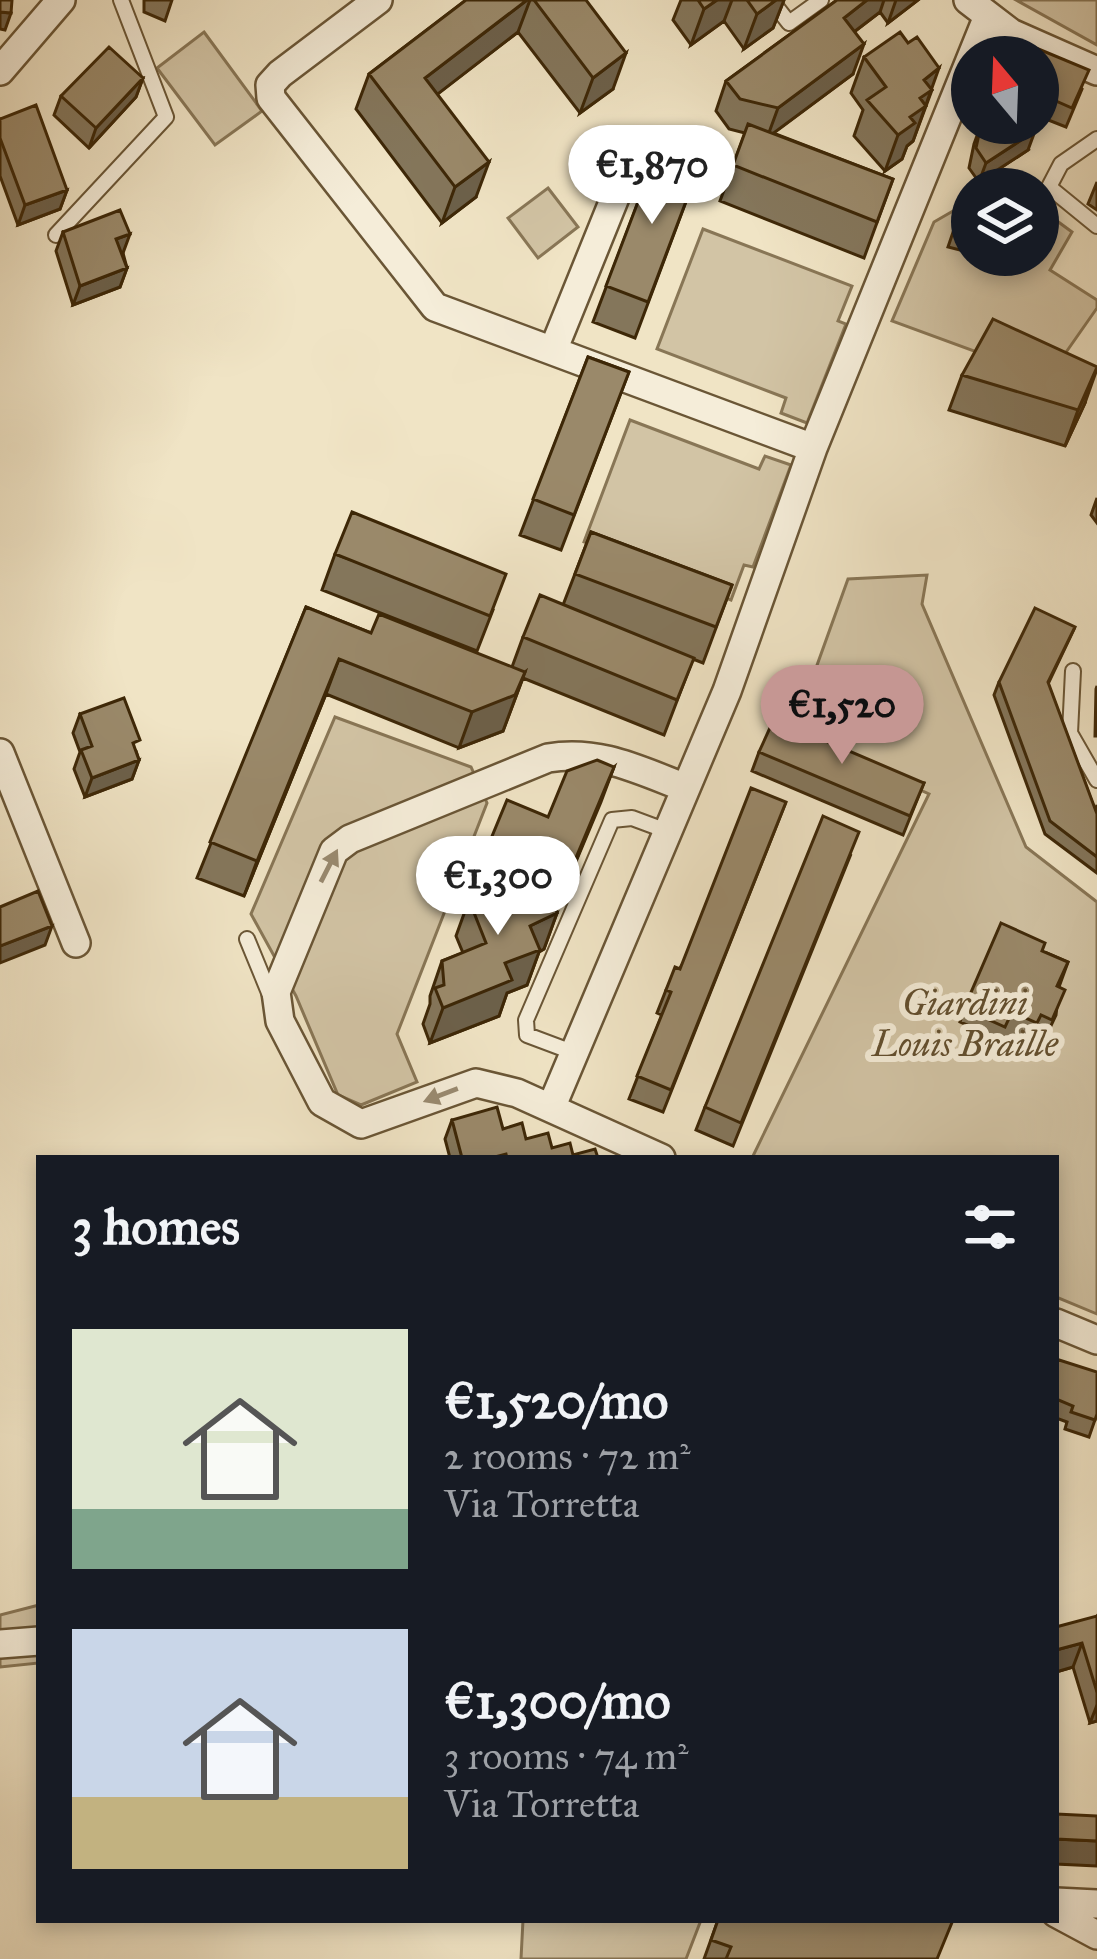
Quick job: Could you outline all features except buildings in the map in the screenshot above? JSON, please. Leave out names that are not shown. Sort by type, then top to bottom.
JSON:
[{"type":"street","points":[[0,71],[62,0]]},
{"type":"street","points":[[378,0],[280,74],[270,86],[271,98],[435,307],[813,448]]},
{"type":"street","points":[[551,1108],[728,691],[813,448],[978,8],[1011,33],[1097,71]]},
{"type":"street","points":[[554,348],[635,148]]},
{"type":"street","points":[[0,753],[76,943]]},
{"type":"street","points":[[654,1155],[551,1108],[476,1083],[383,1120],[361,1124],[343,1118],[322,1102],[276,1007],[279,978],[334,851],[350,839],[548,758],[572,753],[612,759],[686,788]]},
{"type":"street","points":[[1059,1324],[1097,1340]]},
{"type":"street","points":[[0,1644],[36,1641]]},
{"type":"street","points":[[1059,1904],[1096,1926]]},
{"type":"street","points":[[1059,1914],[1096,1926]]},
{"type":"lane","points":[[56,235],[166,118],[121,0]]},
{"type":"lane","points":[[771,0],[789,23],[821,0]]},
{"type":"lane","points":[[1097,140],[1061,164],[1049,188],[1097,226]]},
{"type":"lane","points":[[635,148],[702,171],[719,148]]},
{"type":"lane","points":[[1072,671],[1070,733],[1094,773]]},
{"type":"lane","points":[[574,1054],[527,1036],[526,1020],[612,820],[632,818],[668,831]]},
{"type":"lane","points":[[247,938],[276,1007]]},
{"type":"green space","points":[[1016,0],[1097,0],[1097,45]]},
{"type":"green space","points":[[204,32],[262,111],[215,145],[157,68]]},
{"type":"green space","points":[[548,188],[578,227],[538,258],[508,218]]},
{"type":"green space","points":[[951,212],[951,276],[1059,276],[1097,300],[1097,308],[1048,378],[892,321],[934,222]]},
{"type":"green space","points":[[1059,222],[1072,232],[1059,254]]},
{"type":"green space","points":[[703,229],[852,286],[838,321],[846,324],[807,423],[781,413],[786,398],[657,349]]},
{"type":"green space","points":[[630,420],[759,469],[765,456],[791,465],[753,567],[744,565],[731,600],[584,542]]},
{"type":"green space","name":"Giardini Louis Braille","points":[[927,575],[922,604],[1026,847],[1097,902],[1097,1314],[1059,1298],[1059,1155],[753,1155],[929,794],[793,732],[848,579]]},
{"type":"green space","points":[[335,717],[471,767],[487,803],[397,1034],[417,1082],[361,1105],[338,1095],[296,996],[251,914]]},
{"type":"green space","points":[[36,1606],[36,1663],[0,1667],[0,1615]]},
{"type":"green space","points":[[523,1923],[700,1923],[686,1959],[521,1959]]}]
